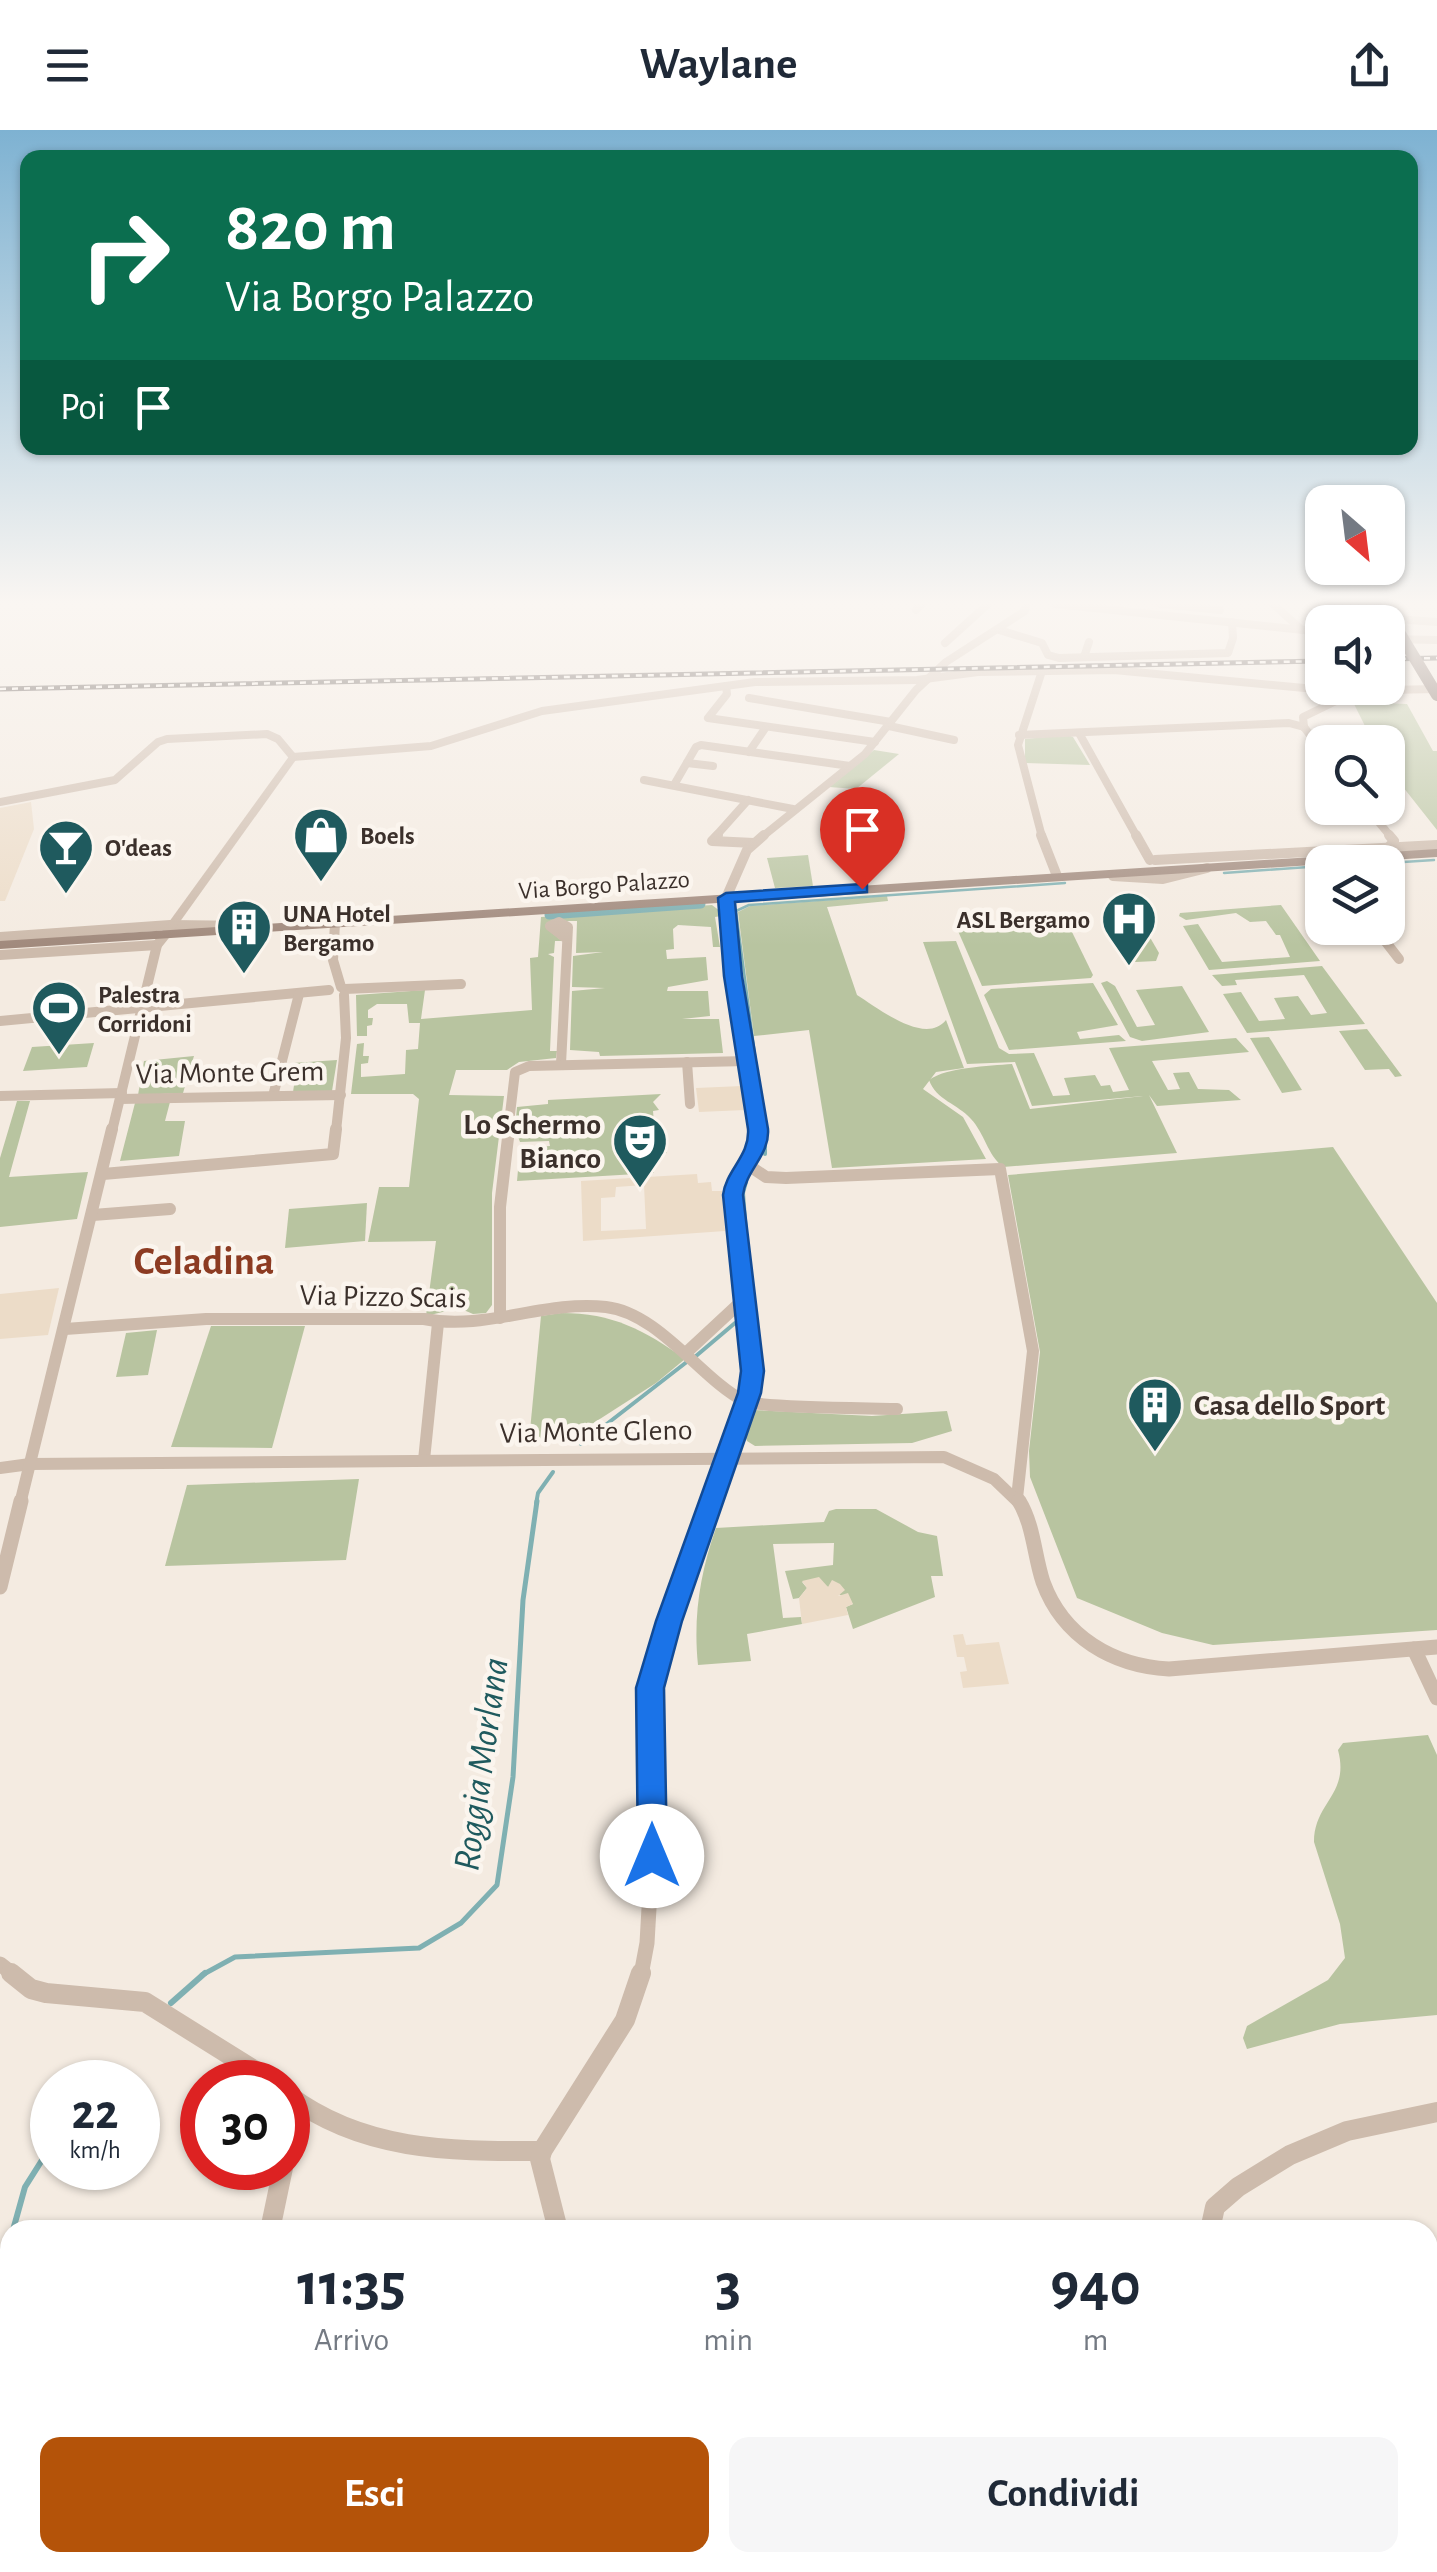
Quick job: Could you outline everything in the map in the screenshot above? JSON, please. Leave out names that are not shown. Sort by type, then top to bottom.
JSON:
[{"type":"main road","name":"Via Borgo Palazzo","points":[[1405,856],[1437,854]]},
{"type":"main road","name":"Via Borgo Palazzo","points":[[0,944],[1106,873],[1149,864],[1174,873],[1212,866],[1305,862]]},
{"type":"street","points":[[0,1587],[142,1010],[164,935],[293,757],[431,746],[523,718]]},
{"type":"street","points":[[708,718],[875,742]]},
{"type":"street","points":[[857,718],[954,740]]},
{"type":"street","points":[[555,2220],[540,2159],[542,2150],[615,2036],[638,1991],[647,1942],[652,1856],[650,1688],[669,1621],[729,1457],[752,1371],[733,1195],[734,1186],[759,1144],[731,963],[726,898],[754,843],[850,766],[895,718]]},
{"type":"street","points":[[1025,718],[1018,745],[1030,800],[1057,876]]},
{"type":"street","points":[[1019,735],[1294,724],[1304,727],[1303,718]]},
{"type":"street","points":[[749,752],[766,726]]},
{"type":"street","points":[[1079,733],[1149,864]]},
{"type":"street","points":[[0,802],[115,780],[158,742],[179,737],[267,734],[278,739],[293,757]]},
{"type":"street","points":[[674,785],[696,747],[704,745],[850,766]]},
{"type":"street","points":[[687,762],[713,766]]},
{"type":"street","points":[[644,780],[792,809]]},
{"type":"street","points":[[748,800],[712,841],[754,843]]},
{"type":"street","points":[[1381,825],[1394,841],[1391,845]]},
{"type":"street","name":"Via Borgo Palazzo","points":[[1405,847],[1437,846]]},
{"type":"street","name":"Via Borgo Palazzo","points":[[1155,878],[1149,864],[1305,853]]},
{"type":"street","name":"Via Borgo Palazzo","points":[[1106,873],[1155,878],[1174,873]]},
{"type":"street","points":[[103,1174],[328,1156],[336,1146],[346,1038],[333,960],[335,923]]},
{"type":"street","name":"Via Borgo Palazzo","points":[[0,937],[164,935]]},
{"type":"street","name":"Via Borgo Palazzo","points":[[0,955],[164,935]]},
{"type":"street","points":[[562,1064],[566,939]]},
{"type":"street","points":[[1388,945],[1399,959]]},
{"type":"street","points":[[0,1022],[299,994],[461,984]]},
{"type":"street","points":[[273,1096],[299,994]]},
{"type":"street","points":[[500,1318],[500,1206],[510,1097],[518,1069],[562,1064],[747,1061]]},
{"type":"street","points":[[686,1062],[690,1104]]},
{"type":"street","name":"Via Monte Grem","points":[[0,1096],[341,1095]]},
{"type":"street","points":[[748,1165],[766,1177],[786,1178],[1000,1169],[1032,1351],[1016,1498],[1031,1529],[1044,1584],[1058,1614],[1081,1637],[1126,1664],[1169,1668],[1437,1647]]},
{"type":"street","points":[[93,1215],[170,1209]]},
{"type":"street","points":[[694,1356],[744,1299]]},
{"type":"street","name":"Via Pizzo Scais","points":[[65,1329],[206,1319],[424,1319],[456,1325],[573,1306],[609,1307],[660,1331],[746,1402]]},
{"type":"street","points":[[424,1460],[438,1323]]},
{"type":"street","points":[[746,1402],[897,1409]]},
{"type":"street","name":"Via Monte Gleno","points":[[0,1468],[30,1464],[944,1457],[983,1474],[1016,1498]]},
{"type":"street","points":[[1414,1649],[1437,1698]]},
{"type":"street","points":[[0,1964],[31,1989],[46,1993],[145,2002],[237,2060]]},
{"type":"street","points":[[310,2111],[340,2129],[403,2144],[465,2150],[542,2150]]},
{"type":"street","points":[[1212,2220],[1214,2207],[1262,2170],[1343,2132],[1398,2117],[1437,2112]]},
{"type":"street","points":[[272,2220],[278,2190]]},
{"type":"green space","points":[[1361,718],[1415,718],[1433,751],[1437,751],[1437,830],[1405,790],[1405,725],[1364,725]]},
{"type":"green space","points":[[1068,735],[1090,765],[1025,763],[1025,739]]},
{"type":"green space","points":[[874,750],[899,754],[856,789],[829,787]]},
{"type":"green space","points":[[808,855],[813,886],[775,888],[767,858]]},
{"type":"green space","points":[[887,896],[888,901],[827,907],[857,995],[914,1027],[937,1027],[946,1020],[964,1068],[936,1072],[923,1089],[963,1117],[986,1159],[832,1168],[809,1030],[754,1036],[738,912],[750,906]]},
{"type":"green space","points":[[712,905],[721,916],[715,917],[720,947],[713,947],[711,927],[678,925],[673,929],[674,949],[666,950],[667,959],[706,957],[708,980],[668,987],[667,991],[708,991],[710,1016],[682,1019],[719,1019],[723,1053],[600,1056],[599,1052],[570,1050],[572,991],[605,988],[572,987],[573,956],[603,952],[576,953],[577,921],[558,921],[547,929],[562,941],[555,941],[554,953],[548,954],[554,957],[550,1051],[557,1051],[556,1058],[519,1062],[507,1070],[456,1070],[449,1095],[504,1096],[492,1193],[492,1305],[486,1313],[473,1314],[459,1308],[426,1316],[436,1241],[368,1242],[379,1187],[409,1187],[419,1099],[413,1094],[351,1094],[357,1044],[364,1043],[363,1056],[369,1056],[368,1063],[361,1064],[361,1077],[405,1074],[406,1050],[418,1049],[420,1023],[409,1023],[407,1004],[377,1004],[368,1010],[368,1018],[373,1018],[372,1025],[367,1026],[367,1036],[357,1036],[356,995],[425,990],[421,1019],[532,1010],[530,958],[538,957],[541,917]]},
{"type":"green space","points":[[1281,905],[1305,945],[1320,961],[1209,970],[1183,926],[1198,924],[1222,962],[1290,957],[1280,935],[1266,921],[1250,922],[1236,913],[1186,920],[1180,913]]},
{"type":"green space","points":[[1052,924],[1072,932],[1091,978],[982,986],[958,931]]},
{"type":"green space","points":[[1144,927],[1159,953],[1156,961],[1122,958],[1107,930]]},
{"type":"green space","points":[[956,941],[999,1048],[1009,1054],[1034,1053],[1053,1096],[1070,1095],[1064,1078],[1095,1075],[1101,1086],[1110,1085],[1113,1092],[1129,1090],[1109,1048],[1236,1038],[1249,1052],[1152,1061],[1168,1090],[1180,1089],[1173,1073],[1189,1072],[1198,1089],[1229,1090],[1241,1100],[1157,1106],[1149,1095],[1177,1153],[1003,1167],[971,1119],[937,1092],[929,1080],[957,1070],[1012,1064],[1030,1109],[1143,1096],[1032,1106],[1015,1062],[967,1064],[923,942]]},
{"type":"green space","points":[[1322,966],[1365,1024],[1247,1033],[1223,994],[1241,992],[1259,1021],[1285,1019],[1274,998],[1298,996],[1311,1015],[1327,1013],[1304,975],[1235,980],[1237,985],[1222,986],[1212,975]]},
{"type":"green space","points":[[1107,981],[1115,986],[1137,1027],[1155,1025],[1136,990],[1182,986],[1209,1032],[1142,1041],[1130,1037],[1101,983]]},
{"type":"green space","points":[[1093,983],[1118,1025],[1077,1032],[1080,1039],[1119,1035],[1126,1041],[1009,1050],[984,995],[991,989]]},
{"type":"green space","points":[[1367,1029],[1402,1076],[1395,1077],[1389,1069],[1365,1070],[1339,1031]]},
{"type":"green space","points":[[1269,1037],[1302,1090],[1282,1093],[1250,1038]]},
{"type":"green space","name":"Palestra Corridoni","points":[[94,1043],[87,1067],[23,1071],[32,1047]]},
{"type":"green space","points":[[194,1056],[183,1093],[138,1095],[144,1061]]},
{"type":"green space","points":[[337,1060],[332,1091],[293,1092],[293,1063]]},
{"type":"green space","points":[[661,1094],[653,1102],[659,1110],[653,1111],[656,1148],[664,1148],[667,1153],[653,1155],[654,1173],[517,1181],[520,1148],[550,1146],[549,1141],[520,1142],[515,1129],[517,1107],[548,1104],[548,1100]]},
{"type":"green space","points":[[17,1101],[30,1101],[9,1177],[88,1172],[77,1219],[0,1227],[0,1158]]},
{"type":"green space","points":[[170,1102],[165,1121],[185,1121],[179,1156],[120,1161],[135,1103]]},
{"type":"green space","points":[[1333,1147],[1437,1303],[1437,1630],[1213,1645],[1162,1633],[1077,1598],[1030,1477],[1029,1451],[1040,1352],[1008,1175]]},
{"type":"green space","points":[[367,1203],[365,1241],[285,1248],[289,1209]]},
{"type":"green space","points":[[541,1316],[597,1316],[627,1325],[685,1359],[656,1383],[567,1440],[529,1441]]},
{"type":"green space","points":[[211,1326],[305,1326],[272,1448],[171,1447]]},
{"type":"green space","points":[[157,1330],[148,1375],[116,1377],[126,1333]]},
{"type":"green space","points":[[753,1410],[872,1416],[947,1411],[952,1431],[912,1443],[755,1446],[747,1441],[744,1432]]},
{"type":"green space","points":[[359,1479],[346,1560],[165,1566],[187,1485]]},
{"type":"green space","points":[[876,1509],[918,1532],[937,1536],[943,1576],[931,1576],[935,1597],[853,1629],[846,1607],[853,1604],[829,1587],[802,1582],[807,1588],[793,1599],[785,1571],[833,1565],[834,1543],[773,1544],[783,1618],[801,1617],[802,1624],[747,1634],[751,1661],[698,1665],[699,1595],[716,1528],[824,1522],[829,1511]]},
{"type":"green space","points":[[1428,1735],[1437,1755],[1437,2015],[1340,2024],[1247,2049],[1243,2038],[1247,2026],[1328,1980],[1345,1958],[1340,1924],[1314,1842],[1319,1817],[1339,1778],[1338,1750],[1343,1743]]},
{"type":"shaded area","points":[[31,802],[34,829],[5,901],[0,901],[0,808]]},
{"type":"shaded area","points":[[742,1086],[745,1110],[699,1112],[696,1088]]},
{"type":"shaded area","points":[[697,1174],[698,1183],[711,1182],[712,1191],[722,1191],[725,1231],[583,1241],[581,1181]],"holes":[[[644,1185],[646,1229],[601,1231],[601,1198],[615,1197],[616,1187]]]},
{"type":"shaded area","points":[[59,1288],[48,1335],[0,1339],[0,1294]]},
{"type":"shaded area","points":[[819,1577],[828,1587],[832,1580],[840,1584],[845,1590],[838,1596],[848,1593],[853,1604],[846,1607],[848,1615],[802,1624],[799,1598],[807,1588],[802,1581]]},
{"type":"shaded area","points":[[963,1634],[966,1645],[999,1642],[1009,1684],[963,1688],[960,1672],[967,1671],[964,1657],[957,1657],[953,1635]]},
{"type":"waterway","name":"Roggia Morlana","points":[[1405,862],[1434,860]]},
{"type":"waterway","name":"Roggia Morlana","points":[[1224,873],[1305,867]]},
{"type":"waterway","name":"Roggia Morlana","points":[[765,1131],[736,911],[749,905],[1065,883]]},
{"type":"waterway","points":[[549,915],[701,904]]},
{"type":"waterway","name":"Roggia Morlana","points":[[765,1131],[765,1154]]},
{"type":"waterway","name":"Roggia Morlana","points":[[746,1182],[743,1193],[751,1299]]},
{"type":"waterway","name":"Roggia Morlana","points":[[696,1356],[735,1323]]},
{"type":"waterway","name":"Roggia Morlana","points":[[581,1444],[688,1361]]},
{"type":"waterway","name":"Roggia Morlana","points":[[536,1504],[538,1493],[553,1472]]},
{"type":"waterway","name":"Roggia Morlana","points":[[204,1974],[235,1957],[419,1948],[461,1923],[497,1885],[513,1777],[523,1600],[537,1501]]},
{"type":"waterway","name":"Roggia Morlana","points":[[171,2003],[204,1974]]},
{"type":"waterway","name":"Roggia Morlana","points":[[16,2220],[30,2179]]},
{"type":"place","name":"Boels","points":[[321,884]]},
{"type":"place","name":"O'deas","points":[[66,896]]},
{"type":"place","name":"ASL Bergamo","points":[[1129,968]]},
{"type":"place","name":"UNA Hotel Bergamo","points":[[244,976]]},
{"type":"place","name":"Palestra Corridoni","points":[[59,1057]]},
{"type":"place","name":"Lo Schermo Bianco","points":[[640,1190]]},
{"type":"place","name":"Casa dello Sport","points":[[1155,1454]]},
{"type":"district","name":"Celadina","points":[[204,1260]]},
{"type":"route","points":[[652,1856],[650,1688],[669,1621],[750,1393],[752,1371],[733,1195],[734,1186],[759,1144],[733,976],[726,898],[862,889]]}]
